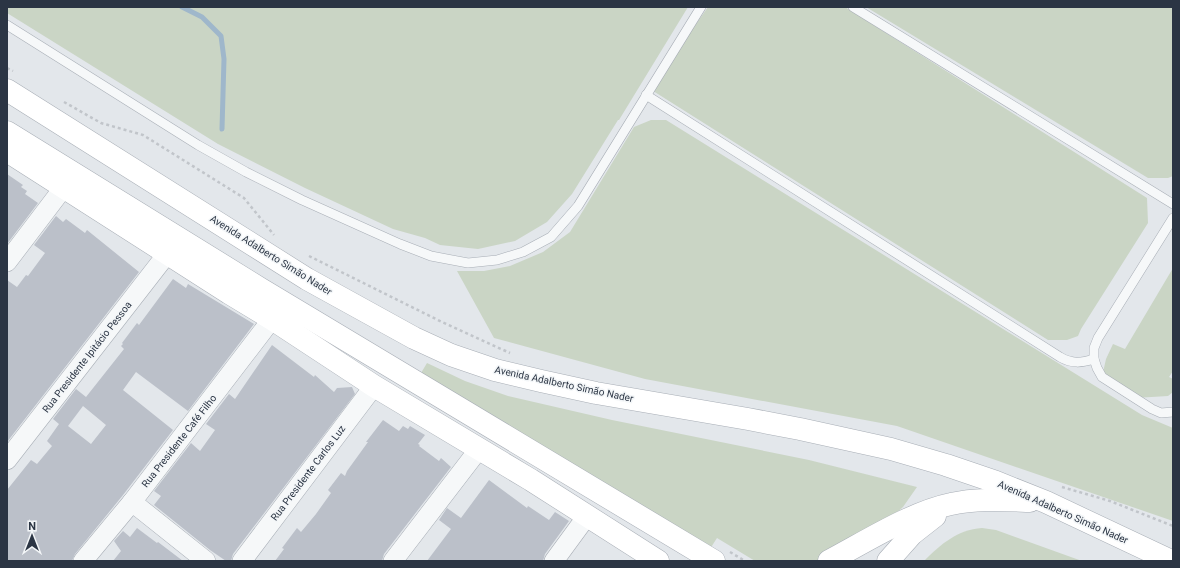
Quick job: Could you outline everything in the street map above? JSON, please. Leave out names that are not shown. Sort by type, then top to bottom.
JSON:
[{"type":"main road","name":"Avenida Adalberto Simão Nader","points":[[10,81],[307,279],[414,338],[451,354],[495,370],[541,381],[603,394],[748,419],[891,449],[946,465],[996,482],[1053,494],[1171,561]]},
{"type":"main road","points":[[7,132],[248,281],[714,561]]},
{"type":"main road","points":[[7,151],[272,319],[374,386],[479,449],[658,561]]},
{"type":"main road","points":[[829,561],[911,518],[950,504],[987,499],[1053,494]]},
{"type":"main road","points":[[888,561],[912,534],[950,504]]},
{"type":"street","points":[[7,262],[64,187]]},
{"type":"street","name":"Rua Presidente Ipitácio Pessoa","points":[[7,460],[168,254]]},
{"type":"street","name":"Rua Presidente Café Filho","points":[[83,561],[132,502],[272,319]]},
{"type":"street","name":"Rua Presidente Carlos Luz","points":[[242,561],[374,386]]},
{"type":"street","points":[[393,561],[479,449]]},
{"type":"street","points":[[132,502],[206,561]]},
{"type":"street","points":[[554,561],[587,516]]},
{"type":"lane","points":[[7,25],[198,145],[246,172],[302,200],[400,244],[431,256],[468,263],[497,260],[523,252],[551,237],[578,206],[701,7]]},
{"type":"lane","points":[[853,7],[1173,204]]},
{"type":"lane","points":[[646,95],[1060,357],[1067,361],[1076,363],[1094,359]]},
{"type":"lane","points":[[1173,218],[1098,338],[1094,348],[1094,359],[1102,377],[1152,409],[1161,413],[1173,412]]},
{"type":"path","points":[[7,68],[10,81]]},
{"type":"path","points":[[60,99],[101,122],[143,135],[244,198],[277,237]]},
{"type":"path","points":[[306,254],[442,322],[512,354]]},
{"type":"path","points":[[1053,494],[1110,501],[1173,526]]},
{"type":"green space","points":[[7,7],[688,7],[572,194],[547,222],[515,241],[478,249],[440,245],[425,238],[393,229],[305,188],[218,144],[7,13]]},
{"type":"green space","points":[[708,7],[845,7],[1147,198],[1148,223],[1078,336],[1067,340],[1048,340],[650,89]]},
{"type":"green space","points":[[866,7],[1173,7],[1173,176],[1168,178],[1148,178]]},
{"type":"green space","points":[[651,120],[666,120],[1142,415],[1173,428],[1173,521],[897,426],[645,379],[494,338],[457,271],[484,271],[510,266],[543,252],[570,232],[634,127]]},
{"type":"green space","points":[[1173,268],[1173,371],[1169,377],[1173,379],[1173,392],[1168,396],[1135,398],[1102,377],[1106,359],[1113,344],[1125,349]]},
{"type":"green space","points":[[427,363],[465,381],[508,396],[612,420],[809,460],[917,487],[903,507],[886,522],[824,561],[755,561],[717,538],[708,552],[421,373]]},
{"type":"green space","points":[[982,528],[996,530],[1082,561],[924,561],[943,544],[957,535],[973,529]]},
{"type":"building","points":[[7,174],[23,185],[21,187],[27,191],[25,194],[38,203],[7,244]]},
{"type":"building","points":[[56,216],[63,222],[66,219],[85,233],[87,230],[139,272],[7,442],[7,280],[17,287],[26,275],[28,276],[45,253],[34,245]]},
{"type":"building","points":[[173,279],[186,288],[188,284],[254,324],[188,411],[136,372],[123,390],[173,430],[75,554],[72,561],[7,561],[7,490],[31,460],[37,464],[52,446],[47,441],[59,424],[53,419],[76,389],[86,397],[124,349],[121,346],[123,344],[122,343],[137,323],[139,325]],"holes":[[[83,406],[106,425],[91,444],[68,426]]]},
{"type":"building","points":[[272,345],[314,377],[315,375],[334,392],[337,388],[352,387],[355,394],[233,554],[231,561],[226,561],[154,505],[161,496],[154,491],[191,443],[200,451],[215,430],[206,424],[229,394],[235,399]]},
{"type":"building","points":[[383,420],[399,431],[403,426],[408,429],[410,426],[425,435],[418,444],[420,445],[419,446],[439,461],[441,458],[451,467],[384,554],[382,561],[275,561],[284,549],[282,548],[297,528],[301,532],[316,514],[331,493],[328,490],[341,473],[345,476],[368,442],[366,442]]},
{"type":"building","points":[[489,480],[527,508],[528,506],[549,520],[555,512],[569,521],[545,554],[543,561],[427,561],[451,529],[439,520],[447,508],[461,518]]},
{"type":"building","points":[[137,528],[183,561],[113,561],[121,551],[114,541],[123,531],[130,537]]},
{"type":"waterway","points":[[182,7],[202,17],[221,36],[224,59],[222,129]]}]
